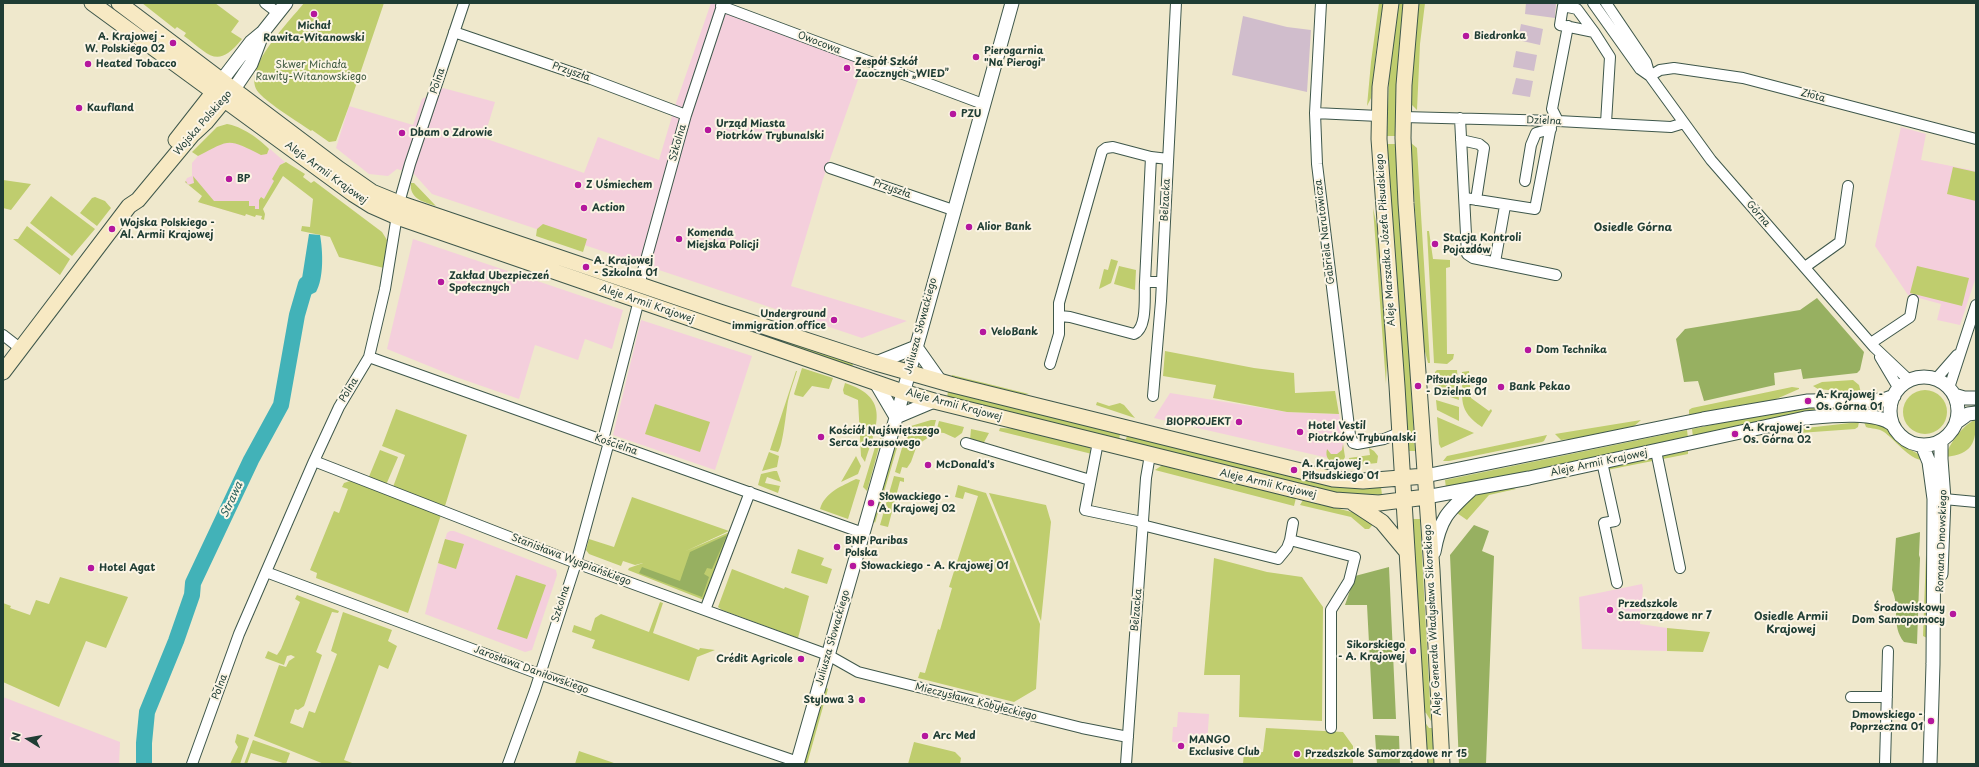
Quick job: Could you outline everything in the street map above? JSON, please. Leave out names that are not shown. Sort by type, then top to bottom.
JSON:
[{"type":"main road","name":"Aleje Armii Krajowej","points":[[92,3],[218,97],[372,206],[398,210],[639,284],[876,363],[940,381],[1323,477],[1356,481],[1425,476]]},
{"type":"main road","name":"Aleje Armii Krajowej","points":[[119,3],[360,184],[398,210],[639,300],[876,383],[934,401],[1307,494],[1350,502],[1404,501],[1426,498]]},
{"type":"main road","name":"Aleje Marszałka Józefa Piłsudskiego","points":[[1391,3],[1383,62],[1379,116],[1381,188],[1402,478]]},
{"type":"main road","points":[[1411,3],[1406,50],[1403,117],[1406,203],[1425,476]]},
{"type":"main road","name":"Wojska Polskiego","points":[[3,372],[130,206],[138,200],[192,135],[228,84]]},
{"type":"main road","name":"Aleje Generała Władysława Sikorskiego","points":[[1425,476],[1432,570],[1442,764]]},
{"type":"main road","name":"Aleje Generała Władysława Sikorskiego","points":[[1402,478],[1420,764]]},
{"type":"main road","points":[[1350,502],[1367,511],[1382,522],[1407,552]]},
{"type":"street","points":[[265,3],[282,8]]},
{"type":"street","name":"Polna","points":[[192,764],[236,642],[314,461],[336,413],[369,357],[385,289],[398,210],[410,164],[464,3]]},
{"type":"street","name":"Juliusza Słowackiego","points":[[798,763],[1012,3]]},
{"type":"street","name":"Belzacka","points":[[1153,396],[1162,282],[1176,3]]},
{"type":"street","name":"Gabriela Narutowicza","points":[[1321,3],[1315,113],[1321,201],[1350,435],[1354,444],[1384,439],[1399,433]]},
{"type":"street","name":"Górna","points":[[1593,3],[1640,69],[1650,76],[1711,160],[1873,345],[1910,381]]},
{"type":"street","name":"Górna","points":[[1606,3],[1646,62],[1650,76]]},
{"type":"street","name":"Owocowa","points":[[722,4],[984,104]]},
{"type":"street","name":"Szkolna","points":[[639,284],[686,115],[722,4]]},
{"type":"street","points":[[1594,32],[1560,25],[1563,6],[1577,9],[1594,32],[1610,57],[1606,123]]},
{"type":"street","name":"Wojska Polskiego","points":[[228,84],[251,64],[263,32],[282,8]]},
{"type":"street","points":[[1464,198],[1535,210],[1554,123],[1552,108],[1568,26]]},
{"type":"street","name":"Przyszła","points":[[454,32],[591,79],[686,115]]},
{"type":"street","name":"Złota","points":[[1650,76],[1660,70],[1674,68],[1735,77],[1976,139]]},
{"type":"street","points":[[1540,120],[1552,108]]},
{"type":"street","points":[[1315,113],[1379,116]]},
{"type":"street","name":"Dzielna","points":[[1403,117],[1540,120],[1554,123],[1606,123],[1671,127],[1684,123]]},
{"type":"street","points":[[1460,118],[1467,254],[1473,258],[1556,275]]},
{"type":"street","points":[[1525,181],[1531,144],[1536,133],[1554,123]]},
{"type":"street","points":[[1461,140],[1479,144],[1484,148],[1476,200]]},
{"type":"street","points":[[1050,364],[1059,334],[1060,303],[1102,151],[1106,148],[1112,147],[1151,157],[1168,159]]},
{"type":"street","points":[[1060,316],[1070,317],[1131,334],[1136,333],[1142,323],[1151,157]]},
{"type":"street","name":"Przyszła","points":[[830,168],[953,210]]},
{"type":"street","points":[[1805,268],[1840,242],[1848,186]]},
{"type":"street","points":[[1495,262],[1505,206]]},
{"type":"street","points":[[1148,211],[1165,212]]},
{"type":"street","points":[[1145,282],[1162,282]]},
{"type":"street","name":"Szkolna","points":[[508,764],[576,563],[639,300]]},
{"type":"street","points":[[1873,345],[1910,317],[1913,300]]},
{"type":"street","points":[[1957,422],[1958,413],[1952,391],[1960,352],[1976,305]]},
{"type":"street","points":[[3,335],[21,349]]},
{"type":"street","name":"Górna","points":[[1873,345],[1897,392]]},
{"type":"street","points":[[876,363],[916,347],[940,381]]},
{"type":"street","points":[[1936,379],[1960,352]]},
{"type":"street","name":"Kościelna","points":[[369,357],[863,533]]},
{"type":"street","points":[[1976,398],[1964,398],[1936,379],[1920,378],[1910,381],[1897,392],[1891,410],[1893,425],[1905,439],[1922,445],[1941,441],[1949,435],[1957,422],[1968,414],[1976,413]]},
{"type":"street","points":[[876,383],[896,418],[934,401]]},
{"type":"street","name":"Aleje Armii Krajowej","points":[[1425,476],[1703,419],[1808,401],[1883,400],[1897,392]]},
{"type":"street","name":"Aleje Armii Krajowej","points":[[1426,498],[1656,451],[1788,421],[1821,416],[1879,418],[1888,420],[1893,425]]},
{"type":"street","name":"Romana Dmowskiego","points":[[1930,764],[1941,441]]},
{"type":"street","points":[[1098,442],[1085,510],[1278,559],[1281,558],[1290,540],[1292,523]]},
{"type":"street","points":[[966,444],[1090,480]]},
{"type":"street","name":"Romana Dmowskiego","points":[[1922,445],[1929,462],[1939,499]]},
{"type":"street","points":[[1656,451],[1680,568]]},
{"type":"street","name":"Belzacka","points":[[1126,764],[1142,524],[1146,478],[1150,455]]},
{"type":"street","name":"Stanisława Wyspiańskiego","points":[[314,461],[576,563],[828,655]]},
{"type":"street","points":[[1602,462],[1615,521],[1604,523],[1617,583]]},
{"type":"street","points":[[1432,570],[1437,534],[1442,520],[1471,490]]},
{"type":"street","points":[[705,610],[750,492]]},
{"type":"street","points":[[1939,499],[1976,502]]},
{"type":"street","points":[[1290,540],[1355,557],[1349,581],[1331,610],[1331,728]]},
{"type":"street","name":"Jarosława Daniłowskiego","points":[[266,572],[539,674],[798,763]]},
{"type":"street","points":[[1885,764],[1888,651]]},
{"type":"street","name":"Mieczysława Kobyłeckiego","points":[[828,655],[852,670],[880,678],[1082,728],[1128,736]]},
{"type":"street","points":[[1851,696],[1887,697]]},
{"type":"shaded area","points":[[711,3],[727,3],[866,57],[823,179],[791,286],[907,321],[862,338],[432,194],[414,174],[397,169],[388,176],[369,174],[336,148],[349,106],[413,125],[422,99],[443,88],[495,102],[484,138],[584,173],[598,137],[659,160],[675,106]]},
{"type":"shaded area","points":[[1526,3],[1556,3],[1555,18],[1525,14]]},
{"type":"shaded area","points":[[1243,16],[1287,27],[1311,30],[1307,92],[1232,75]]},
{"type":"shaded area","points":[[1521,24],[1543,29],[1540,45],[1518,40]]},
{"type":"shaded area","points":[[1516,51],[1537,55],[1534,71],[1513,67]]},
{"type":"shaded area","points":[[1516,78],[1533,81],[1530,97],[1512,94]]},
{"type":"shaded area","points":[[1901,127],[1926,134],[1921,160],[1976,171],[1976,277],[1960,325],[1937,320],[1941,304],[1908,295],[1875,246]]},
{"type":"shaded area","name":"BP","points":[[221,143],[239,143],[244,147],[268,152],[270,149],[285,162],[280,165],[272,179],[275,180],[264,199],[261,197],[259,200],[259,209],[247,209],[245,216],[201,203],[204,196],[185,182],[187,178],[192,176],[192,163],[198,156]]},
{"type":"shaded area","points":[[413,239],[623,310],[612,349],[585,339],[578,360],[535,345],[519,399],[456,377],[387,349]]},
{"type":"shaded area","points":[[641,320],[752,356],[715,470],[613,435]]},
{"type":"shaded area","points":[[1170,393],[1287,412],[1339,414],[1344,448],[1337,460],[1154,418]]},
{"type":"shaded area","points":[[454,531],[556,570],[557,575],[532,650],[525,652],[425,614],[447,533]]},
{"type":"shaded area","name":"Przedszkole Samorządowe nr 7","points":[[1642,584],[1643,589],[1640,624],[1667,628],[1667,651],[1582,649],[1579,597]]},
{"type":"shaded area","points":[[3,697],[120,742],[119,764],[3,764]]},
{"type":"shaded area","points":[[1178,712],[1209,714],[1207,745],[1172,742],[1173,727],[1177,727]]},
{"type":"green space","points":[[142,3],[215,3],[239,21],[231,32],[242,39],[226,54],[220,57],[213,56],[184,36],[186,33],[177,27],[175,29]]},
{"type":"green space","name":"Skwer Michała Rawity-Witanowskiego","points":[[304,3],[384,3],[336,141],[329,142],[277,108],[259,93],[255,84],[256,72],[269,46]]},
{"type":"green space","points":[[1379,3],[1383,3],[1371,98],[1367,106],[1371,62]]},
{"type":"green space","points":[[1399,3],[1404,3],[1398,57],[1396,136],[1387,136],[1389,78]]},
{"type":"green space","points":[[1419,3],[1425,3],[1420,44],[1417,110],[1412,105],[1411,100],[1414,44]]},
{"type":"green space","points":[[227,124],[244,130],[261,141],[269,149],[267,154],[261,155],[235,143],[217,146],[198,156],[192,152],[217,127]]},
{"type":"green space","points":[[1411,143],[1417,148],[1430,363],[1428,363],[1423,344]]},
{"type":"green space","points":[[1387,144],[1396,144],[1415,451],[1409,451]]},
{"type":"green space","points":[[286,162],[305,174],[303,177],[311,183],[314,181],[382,232],[387,240],[384,268],[339,257],[330,237],[301,231],[302,226],[310,227],[313,199],[283,176],[263,209],[265,214],[264,220],[261,219],[262,216],[256,215],[255,217],[246,214],[245,216],[198,202],[202,196],[188,185],[194,183],[193,176],[214,201],[249,201],[249,206],[255,206],[255,209],[259,209],[259,200],[261,197],[264,199],[274,181],[272,179],[280,165]]},
{"type":"green space","points":[[1953,167],[1976,172],[1976,201],[1947,194]]},
{"type":"green space","points":[[3,180],[31,184],[11,210],[3,208]]},
{"type":"green space","points":[[411,183],[414,183],[436,206],[418,199],[412,193]]},
{"type":"green space","points":[[51,196],[95,229],[72,256],[30,223]]},
{"type":"green space","points":[[95,197],[105,201],[111,208],[97,226],[80,213],[92,198]]},
{"type":"green space","points":[[1373,208],[1377,226],[1387,360],[1386,384]]},
{"type":"green space","points":[[543,224],[587,239],[583,252],[536,236],[537,229]]},
{"type":"green space","points":[[27,226],[70,259],[60,275],[13,239],[18,239]]},
{"type":"green space","points":[[1427,231],[1429,231],[1433,259],[1450,260],[1450,267],[1446,268],[1447,354],[1454,354],[1453,359],[1447,364],[1434,363]]},
{"type":"green space","points":[[1111,259],[1118,261],[1111,283],[1099,289],[1104,269],[1108,270]]},
{"type":"green space","points":[[1119,266],[1136,270],[1135,290],[1114,284]]},
{"type":"green space","points":[[1917,266],[1969,278],[1962,306],[1910,293]]},
{"type":"green space","points":[[661,297],[854,361],[852,367],[659,302]]},
{"type":"green space","points":[[1817,298],[1864,352],[1860,370],[1857,373],[1803,379],[1801,369],[1774,373],[1775,385],[1704,401],[1698,381],[1684,382],[1676,339],[1685,329],[1800,310]]},
{"type":"green space","points":[[1165,351],[1254,368],[1294,373],[1295,393],[1335,391],[1339,414],[1287,412],[1213,398],[1216,385],[1163,376]]},
{"type":"green space","points":[[802,368],[833,378],[829,389],[812,386],[803,397],[795,395],[794,394]]},
{"type":"green space","points":[[1437,370],[1457,370],[1459,400],[1436,392],[1435,372]]},
{"type":"green space","points":[[796,371],[788,401],[780,448],[778,452],[770,450]]},
{"type":"green space","points":[[1469,371],[1471,398],[1489,411],[1491,409],[1492,411],[1482,427],[1468,415],[1463,404],[1462,372]]},
{"type":"green space","points":[[952,375],[1029,394],[1021,395],[951,378]]},
{"type":"green space","points":[[1853,380],[1859,385],[1861,393],[1818,389],[1813,386],[1822,382]]},
{"type":"green space","points":[[845,383],[860,389],[870,397],[875,405],[877,415],[876,426],[865,462],[861,456],[858,400],[844,394],[843,390]]},
{"type":"green space","points":[[1792,387],[1799,389],[1774,400],[1689,415],[1689,410],[1692,408]]},
{"type":"green space","points":[[1921,390],[1929,390],[1934,391],[1941,396],[1946,403],[1946,421],[1941,428],[1934,433],[1921,434],[1913,431],[1906,424],[1903,416],[1903,408],[1906,400],[1913,393]]},
{"type":"green space","points":[[948,391],[1120,434],[1119,441],[947,398]]},
{"type":"green space","points":[[1436,400],[1459,407],[1459,421],[1437,410]]},
{"type":"green space","points":[[1097,402],[1109,406],[1120,403],[1124,405],[1135,418],[1096,405]]},
{"type":"green space","points":[[655,404],[710,422],[700,452],[645,434]]},
{"type":"green space","points":[[1860,405],[1860,411],[1693,437],[1692,429],[1800,407]]},
{"type":"green space","points":[[396,409],[467,435],[445,506],[393,487],[405,455],[382,446]]},
{"type":"green space","points":[[1437,417],[1474,433],[1441,448],[1439,444]]},
{"type":"green space","points":[[936,420],[932,435],[920,443],[905,438],[911,426]]},
{"type":"green space","points":[[1641,420],[1633,427],[1580,438],[1561,440],[1555,434]]},
{"type":"green space","points":[[1976,420],[1975,435],[1971,446],[1962,453],[1946,457],[1947,452],[1957,435],[1967,425]]},
{"type":"green space","points":[[939,421],[964,427],[962,433],[955,438],[944,433],[936,432]]},
{"type":"green space","points":[[1859,422],[1858,427],[1855,429],[1799,433],[1802,429],[1806,428]]},
{"type":"green space","points":[[1864,422],[1875,423],[1886,427],[1897,442],[1918,454],[1923,460],[1913,457],[1884,432],[1866,427]]},
{"type":"green space","points":[[1000,428],[1023,429],[1089,446],[1092,454],[999,431]]},
{"type":"green space","points":[[971,429],[989,433],[982,446],[970,440]]},
{"type":"green space","points":[[1687,430],[1688,438],[1446,488],[1445,480]]},
{"type":"green space","points":[[882,435],[885,436],[881,440],[867,491],[863,487],[876,444]]},
{"type":"green space","points":[[1547,435],[1542,442],[1443,461],[1447,456]]},
{"type":"green space","points":[[1127,436],[1322,484],[1350,488],[1381,487],[1382,495],[1336,494],[1125,442]]},
{"type":"green space","points":[[897,438],[899,441],[875,523],[873,520]]},
{"type":"green space","points":[[904,441],[917,445],[911,462],[907,468],[902,467],[900,474],[895,472]]},
{"type":"green space","points":[[1343,444],[1345,457],[1343,461],[1336,463],[1330,461],[1326,453],[1327,449],[1331,454],[1337,454],[1342,450]]},
{"type":"green space","points":[[1369,448],[1378,456],[1377,463],[1350,466],[1349,458],[1370,455]]},
{"type":"green space","points":[[380,450],[398,457],[386,485],[368,479]]},
{"type":"green space","points":[[1688,451],[1688,454],[1607,470],[1610,466]]},
{"type":"green space","points":[[769,452],[779,456],[777,467],[762,471]]},
{"type":"green space","points":[[856,456],[861,466],[858,474],[841,482]]},
{"type":"green space","points":[[1161,466],[1168,466],[1296,498],[1294,506],[1155,470]]},
{"type":"green space","points":[[777,471],[781,482],[767,477],[765,483],[780,486],[778,493],[758,485],[761,474]]},
{"type":"green space","points":[[894,476],[904,478],[904,482],[900,481],[888,527],[880,525]]},
{"type":"green space","points":[[856,479],[860,480],[848,519],[820,509],[822,503],[830,494]]},
{"type":"green space","points":[[350,481],[441,515],[408,613],[316,578],[317,573],[310,570],[334,511],[339,513],[348,489],[342,487],[344,483]]},
{"type":"green space","points":[[958,485],[986,493],[1040,624],[1036,689],[1014,702],[918,678],[920,672],[925,673],[938,629],[940,630],[952,588],[949,587],[978,496],[965,492],[963,499],[955,497]]},
{"type":"green space","points":[[1511,487],[1516,489],[1489,495],[1467,520],[1454,511],[1478,494]]},
{"type":"green space","points":[[989,493],[1046,505],[1051,522],[1041,621]]},
{"type":"green space","points":[[632,497],[729,531],[686,551],[732,531],[704,600],[628,570],[629,568],[643,563],[635,565],[623,561],[621,566],[589,554],[586,550],[589,539],[614,547]]},
{"type":"green space","points":[[1303,500],[1364,515],[1376,521],[1369,529],[1365,529],[1351,517],[1300,505]]},
{"type":"green space","points":[[1412,519],[1420,519],[1431,721],[1424,712]]},
{"type":"green space","points":[[1474,525],[1489,531],[1482,551],[1494,556],[1486,764],[1459,764],[1450,555]]},
{"type":"green space","points":[[1920,532],[1917,644],[1904,642],[1900,636],[1892,590],[1896,538]]},
{"type":"green space","points":[[727,535],[712,569],[707,568],[704,574],[709,577],[702,597],[639,573],[642,567],[680,581],[690,552]]},
{"type":"green space","points":[[445,539],[464,544],[456,569],[438,563]]},
{"type":"green space","points":[[798,549],[824,558],[821,565],[832,569],[827,584],[791,573]]},
{"type":"green space","points":[[1926,555],[1928,577],[1927,638],[1923,636]]},
{"type":"green space","points":[[1214,558],[1267,572],[1302,577],[1323,607],[1322,721],[1239,717],[1240,675],[1204,675]]},
{"type":"green space","points":[[1389,567],[1396,719],[1373,719],[1367,605],[1345,605],[1355,576]]},
{"type":"green space","points":[[732,569],[784,589],[785,587],[809,596],[798,638],[722,610],[718,607]]},
{"type":"green space","points":[[516,575],[546,585],[527,639],[497,629]]},
{"type":"green space","points":[[60,577],[128,597],[106,648],[86,641],[59,707],[3,682],[3,603],[11,606],[10,608],[30,615],[36,600],[49,604]]},
{"type":"green space","points":[[297,595],[339,611],[338,613],[332,612],[316,652],[322,655],[304,706],[298,710],[295,709],[290,723],[303,728],[309,711],[315,713],[337,654],[331,651],[343,612],[392,630],[388,641],[397,646],[388,669],[379,665],[344,760],[355,764],[324,764],[254,736],[279,665],[286,667],[289,661],[295,657],[291,655],[287,656],[284,665],[265,658],[268,651],[277,655],[281,649],[300,602],[295,599]]},
{"type":"green space","points":[[660,602],[663,603],[653,633],[699,650],[700,648],[715,650],[697,657],[689,681],[592,648],[595,640],[572,632],[574,625],[591,631],[595,618],[601,614],[649,632]]},
{"type":"green space","points":[[1667,628],[1710,632],[1703,652],[1667,651]]},
{"type":"green space","points":[[825,687],[828,689],[807,764],[803,764]]},
{"type":"green space","points":[[1424,721],[1429,728],[1432,728],[1434,764],[1427,764]]},
{"type":"green space","points":[[1266,728],[1343,732],[1353,746],[1353,764],[1243,764],[1244,752],[1263,752]]},
{"type":"green space","points":[[237,734],[249,738],[240,764],[230,764],[238,747],[235,742]]},
{"type":"green space","points":[[1375,735],[1399,736],[1400,764],[1377,764]]},
{"type":"green space","points":[[253,740],[290,753],[286,764],[251,753],[247,764],[244,764]]},
{"type":"green space","points":[[914,742],[955,752],[961,758],[960,764],[908,764]]},
{"type":"green space","points":[[579,751],[614,763],[575,764]]},
{"type":"water","points":[[309,234],[320,235],[322,249],[322,272],[316,292],[306,297],[301,304],[298,304]]},
{"type":"waterway","name":"Strawa","points":[[144,764],[144,743],[147,712],[176,641],[192,595],[193,583],[251,460],[281,405],[297,315],[306,284]]},
{"type":"place","name":"Michał Rawita-Witanowski","points":[[314,14]]},
{"type":"place","name":"Biedronka","points":[[1466,36]]},
{"type":"place","name":"A. Krajowej - W. Polskiego 02","points":[[173,43]]},
{"type":"place","name":"Pierogarnia \"Na Pierogi\"","points":[[976,57]]},
{"type":"place","name":"Heated Tobacco","points":[[88,64]]},
{"type":"place","name":"Zespół Szkół Zaocznych „WIED”","points":[[847,68]]},
{"type":"place","name":"Kaufland","points":[[79,108]]},
{"type":"place","name":"PZU","points":[[953,114]]},
{"type":"place","name":"Urząd Miasta Piotrków Trybunalski","points":[[708,130]]},
{"type":"place","name":"Dbam o Zdrowie","points":[[402,133]]},
{"type":"place","name":"BP","points":[[229,179]]},
{"type":"place","name":"Z Uśmiechem","points":[[578,185]]},
{"type":"place","name":"Action","points":[[584,208]]},
{"type":"place","name":"Alior Bank","points":[[969,227]]},
{"type":"place","name":"Wojska Polskiego - Al. Armii Krajowej","points":[[112,229]]},
{"type":"place","name":"Komenda Miejska Policji","points":[[679,239]]},
{"type":"place","name":"Stacja Kontroli Pojazdów","points":[[1435,244]]},
{"type":"place","name":"A. Krajowej - Szkolna 01","points":[[586,267]]},
{"type":"place","name":"Zakład Ubezpieczeń Społecznych","points":[[441,282]]},
{"type":"place","name":"Underground immigration office","points":[[834,320]]},
{"type":"place","name":"VeloBank","points":[[983,332]]},
{"type":"place","name":"Dom Technika","points":[[1528,350]]},
{"type":"place","name":"Piłsudskiego - Dzielna 01","points":[[1418,386]]},
{"type":"place","name":"Bank Pekao","points":[[1501,387]]},
{"type":"place","name":"A. Krajowej - Os. Górna 01","points":[[1808,401]]},
{"type":"place","name":"BIOPROJEKT","points":[[1239,422]]},
{"type":"place","name":"Hotel Vestil Piotrków Trybunalski","points":[[1300,432]]},
{"type":"place","name":"A. Krajowej - Os. Górna 02","points":[[1735,434]]},
{"type":"place","name":"Kościół Najświętszego Serca Jezusowego","points":[[821,437]]},
{"type":"place","name":"McDonald's","points":[[928,465]]},
{"type":"place","name":"A. Krajowej - Piłsudskiego 01","points":[[1294,470]]},
{"type":"place","name":"Słowackiego - A. Krajowej 02","points":[[871,503]]},
{"type":"place","name":"BNP Paribas Polska","points":[[837,547]]},
{"type":"place","name":"Słowackiego - A. Krajowej 01","points":[[853,566]]},
{"type":"place","name":"Hotel Agat","points":[[91,568]]},
{"type":"place","name":"Przedszkole Samorządowe nr 7","points":[[1610,610]]},
{"type":"place","name":"Środowiskowy Dom Samopomocy","points":[[1953,614]]},
{"type":"place","name":"Sikorskiego - A. Krajowej","points":[[1413,651]]},
{"type":"place","name":"Crédit Agricole","points":[[801,659]]},
{"type":"place","name":"Stylowa 3","points":[[862,700]]},
{"type":"place","name":"Dmowskiego - Poprzeczna 01","points":[[1931,721]]},
{"type":"place","name":"Arc Med","points":[[925,736]]},
{"type":"place","name":"MANGO Exclusive Club","points":[[1181,746]]},
{"type":"place","name":"Przedszkole Samorządowe nr 15","points":[[1297,754]]},
{"type":"district","name":"Osiedle Górna","points":[[1633,228]]},
{"type":"district","name":"Osiedle Armii Krajowej","points":[[1791,623]]}]
